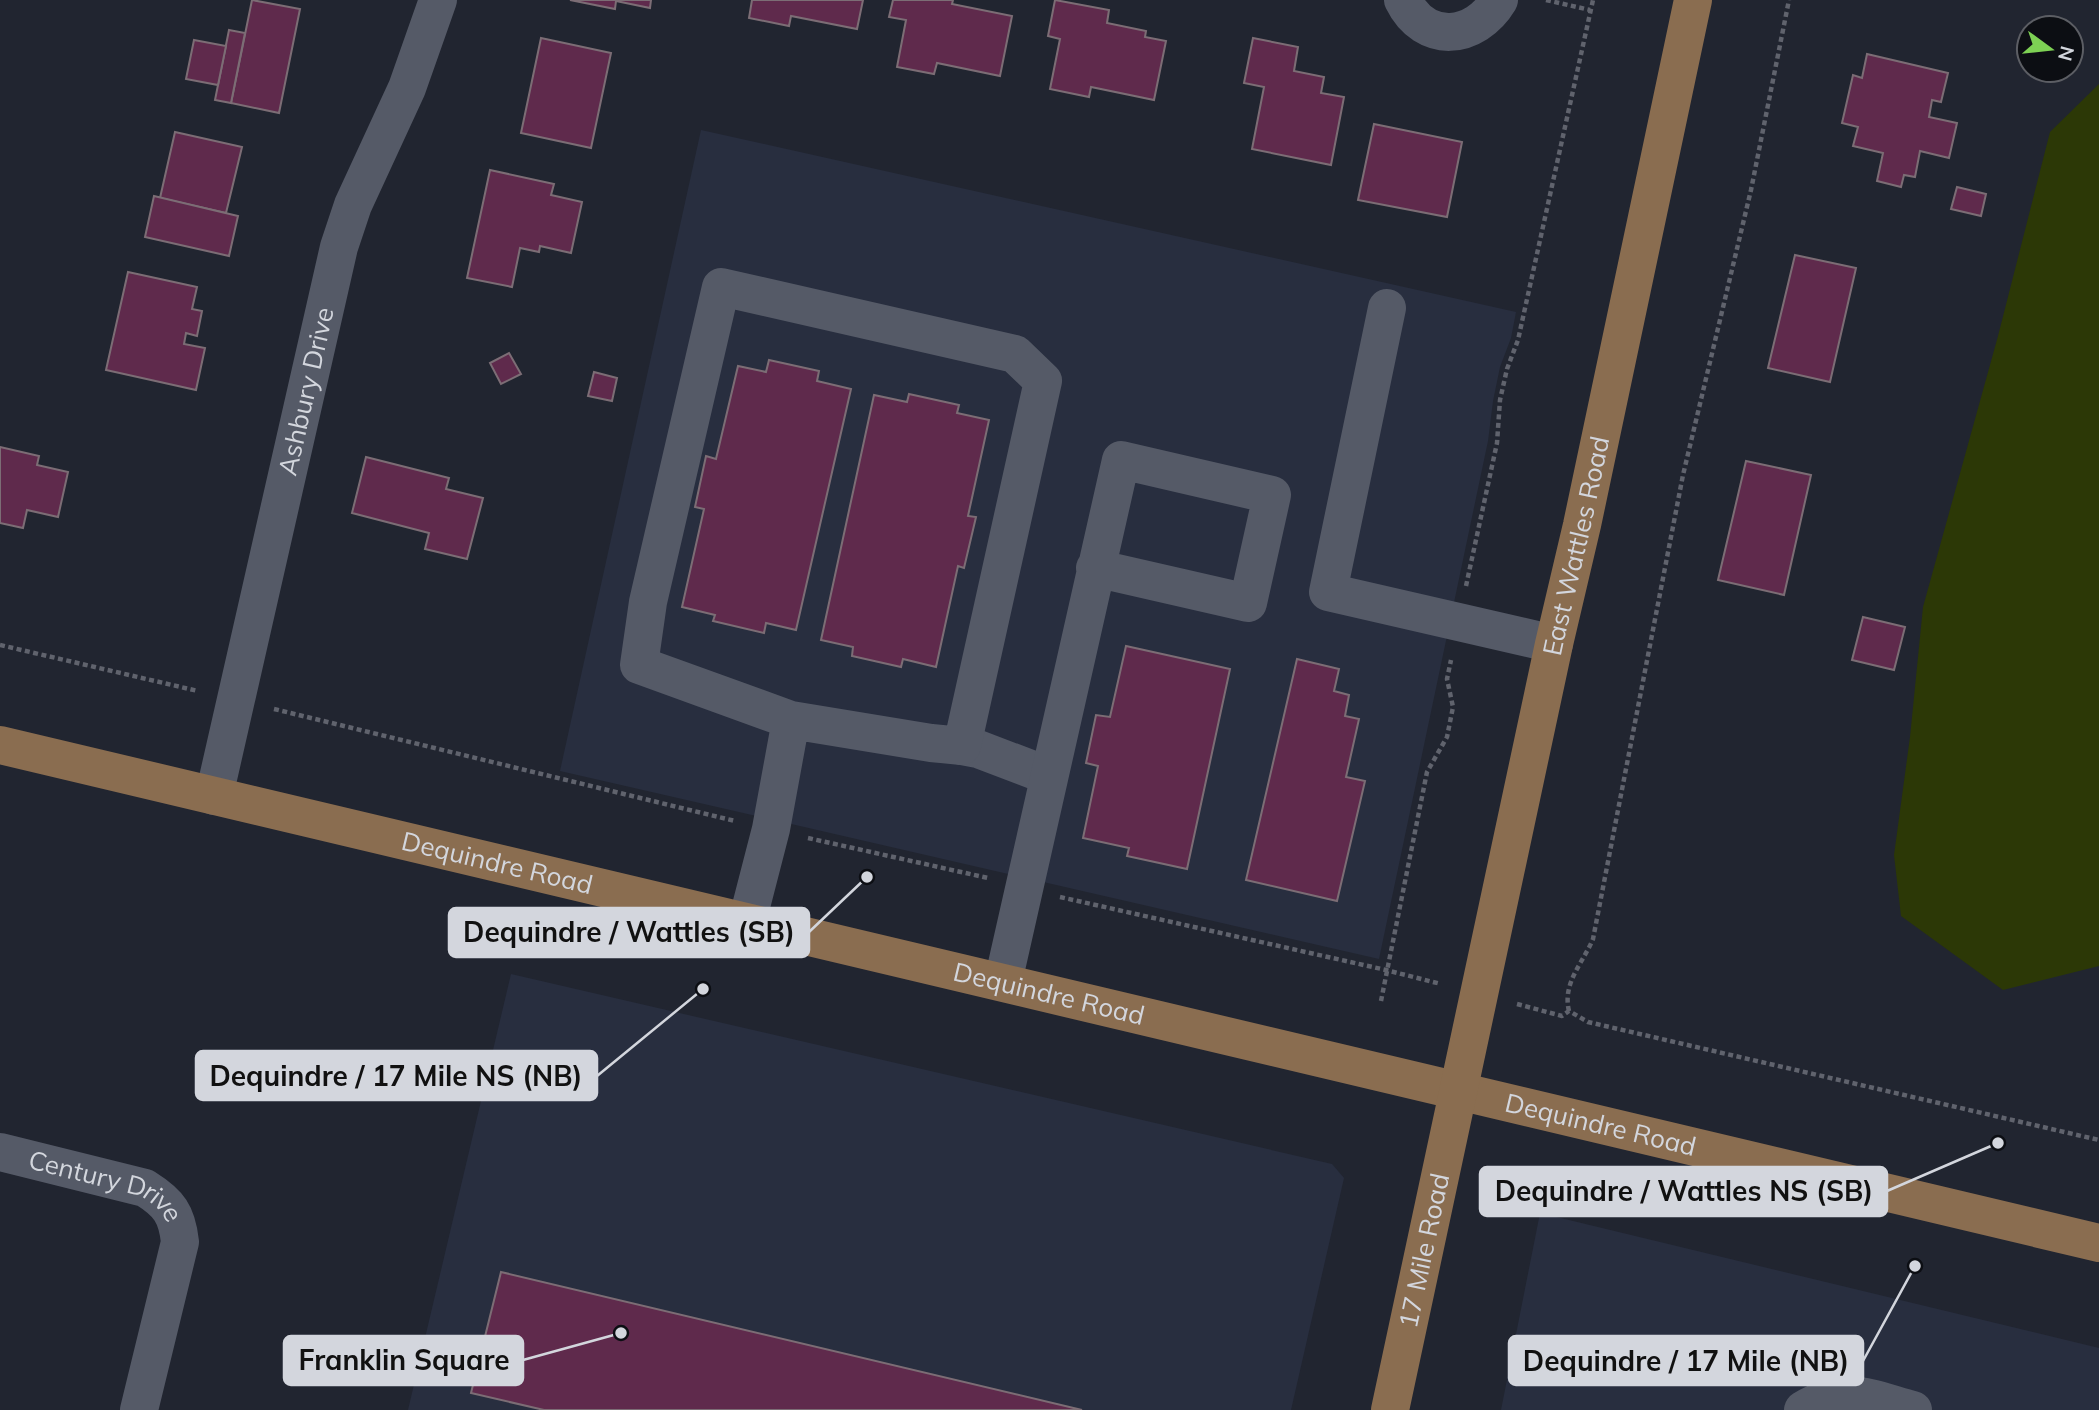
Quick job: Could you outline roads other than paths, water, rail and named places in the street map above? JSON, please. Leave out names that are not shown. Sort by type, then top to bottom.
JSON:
[{"type":"main road","name":"East Wattles Road","points":[[1458,1090],[1582,525],[1693,0]]},
{"type":"main road","name":"Dequindre Road","points":[[0,745],[2099,1243]]},
{"type":"main road","name":"17 Mile Road","points":[[1390,1410],[1458,1090]]},
{"type":"street","name":"Ashbury Drive","points":[[214,796],[339,247],[354,205],[407,88],[438,0]]},
{"type":"street","points":[[1403,0],[1413,16],[1427,27],[1443,32],[1460,32],[1476,26],[1490,15],[1499,0]]},
{"type":"street","points":[[962,746],[1043,382],[1015,354],[721,287],[648,603],[639,665],[791,720],[978,749],[1049,776]]},
{"type":"street","points":[[1387,307],[1328,592],[1554,644]]},
{"type":"street","points":[[1003,982],[1095,568],[1121,460],[1272,495],[1248,603],[1095,568]]},
{"type":"street","points":[[747,922],[771,829],[791,720]]},
{"type":"street","name":"Century Drive","points":[[0,1152],[145,1188],[165,1200],[178,1226],[180,1242],[139,1410]]},
{"type":"street","points":[[1803,1410],[1832,1395],[1857,1403],[1913,1410]]},
{"type":"place","name":"Dequindre / Wattles (SB)","points":[[867,877]]},
{"type":"place","name":"Dequindre / 17 Mile NS (NB)","points":[[703,989]]},
{"type":"place","name":"Dequindre / Wattles NS (SB)","points":[[1998,1143]]},
{"type":"place","name":"Dequindre / 17 Mile (NB)","points":[[1915,1266]]},
{"type":"place","name":"Franklin Square","points":[[621,1333]]}]
